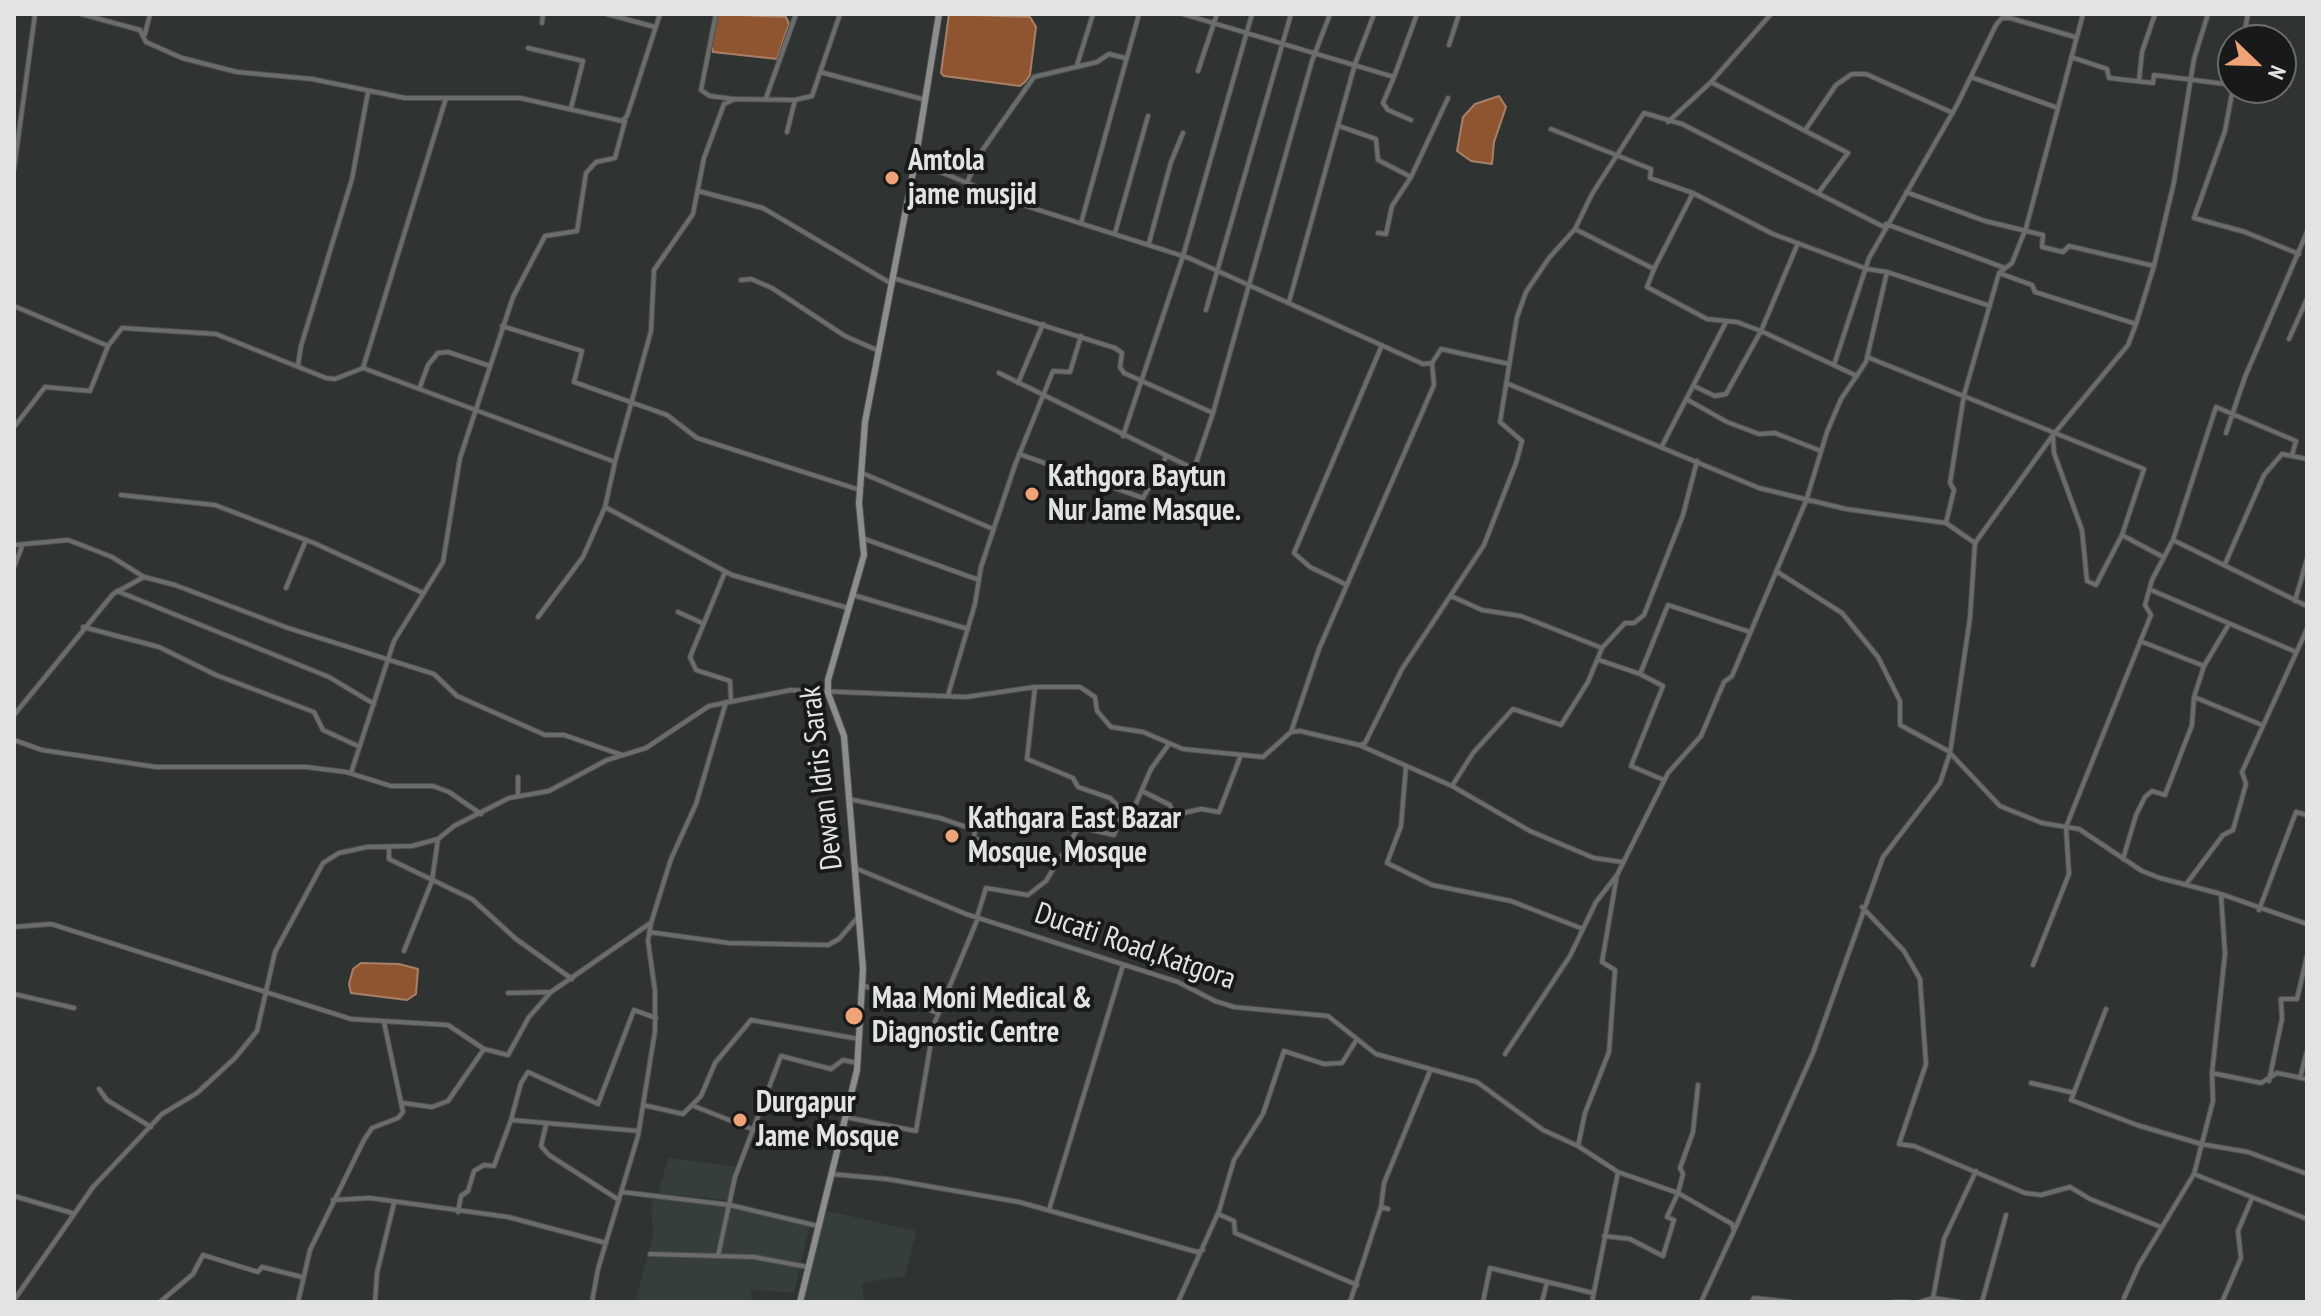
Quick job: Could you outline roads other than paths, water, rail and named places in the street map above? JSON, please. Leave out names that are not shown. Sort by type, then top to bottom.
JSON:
[{"type":"main road","name":"Dewan Idris Sarak","points":[[800,1302],[857,1063],[862,985],[844,736],[828,693],[828,680],[864,555],[860,472],[865,422],[915,162],[939,14]]},
{"type":"street","points":[[14,169],[35,14]]},
{"type":"street","points":[[81,14],[102,17],[145,34]]},
{"type":"street","points":[[150,14],[146,42],[170,53],[225,69],[312,79],[405,98],[520,98],[625,121]]},
{"type":"street","points":[[542,23],[543,14]]},
{"type":"street","points":[[607,14],[655,27]]},
{"type":"street","points":[[351,773],[403,623],[443,562],[458,468],[502,326],[545,236],[577,231],[586,173],[596,162],[615,158],[660,14]]},
{"type":"street","points":[[716,14],[701,90],[723,101],[766,98],[795,100],[812,96],[840,14]]},
{"type":"street","points":[[766,98],[796,14]]},
{"type":"street","points":[[1076,66],[1093,14]]},
{"type":"street","points":[[1081,223],[1139,14]]},
{"type":"street","points":[[1183,14],[1394,77]]},
{"type":"street","points":[[1198,71],[1217,14]]},
{"type":"street","points":[[1123,436],[1183,256],[1252,14]]},
{"type":"street","points":[[1206,310],[1291,14]]},
{"type":"street","points":[[999,373],[1194,469],[1251,284],[1315,53],[1330,14]]},
{"type":"street","points":[[1289,302],[1355,64],[1374,14]]},
{"type":"street","points":[[1411,120],[1388,110],[1383,103],[1417,14]]},
{"type":"street","points":[[1449,45],[1459,14]]},
{"type":"street","points":[[1668,122],[1711,82],[1771,14]]},
{"type":"street","points":[[1946,523],[1954,490],[1950,483],[1964,395],[1999,273],[2012,263],[2026,228],[2055,107],[2083,14]]},
{"type":"street","points":[[2139,81],[2142,52],[2155,14]]},
{"type":"street","points":[[1701,1302],[1830,1011],[1862,907],[1883,857],[1940,783],[1950,752],[1970,618],[1975,543],[2053,435],[2128,345],[2154,266],[2192,82],[2194,59],[2208,14]]},
{"type":"street","points":[[1834,365],[1885,225],[1953,113],[1996,25],[2002,18],[2010,16],[2075,37]]},
{"type":"street","points":[[528,48],[583,61],[571,109]]},
{"type":"street","points":[[967,183],[979,155],[1034,77],[1097,62],[1109,54],[1125,58]]},
{"type":"street","points":[[2071,57],[2107,69],[2109,78],[2153,83],[2154,75],[2217,85]]},
{"type":"street","points":[[820,72],[926,100]]},
{"type":"street","points":[[1806,129],[1836,85],[1852,74],[1866,74],[1953,113]]},
{"type":"street","points":[[1971,77],[2055,107]]},
{"type":"street","points":[[1711,82],[1848,153],[1819,192]]},
{"type":"street","points":[[298,365],[352,179],[368,92]]},
{"type":"street","points":[[363,368],[444,115],[446,98]]},
{"type":"street","points":[[1378,233],[1386,234],[1392,206],[1411,177],[1448,98]]},
{"type":"street","points":[[787,132],[795,100]]},
{"type":"street","points":[[538,617],[583,557],[605,507],[651,331],[654,270],[693,214],[704,158],[723,101]]},
{"type":"street","points":[[2230,104],[2225,131],[2194,218],[2245,232],[2299,254]]},
{"type":"street","points":[[1359,745],[1365,743],[1402,669],[1484,545],[1522,445],[1519,438],[1500,422],[1517,317],[1526,292],[1549,258],[1575,229],[1592,194],[1644,113],[1682,124],[1885,225],[2005,268]]},
{"type":"street","points":[[1115,233],[1148,116]]},
{"type":"street","points":[[1339,126],[1376,139],[1378,160],[1411,177]]},
{"type":"street","points":[[1551,129],[1620,154],[1651,169],[1650,178],[1693,193],[1729,214],[1798,243],[1867,269],[1887,272],[1990,306]]},
{"type":"street","points":[[1149,243],[1171,162],[1183,133]]},
{"type":"street","points":[[915,162],[1081,223],[1183,256],[1423,364],[1432,363]]},
{"type":"street","points":[[698,191],[763,208],[892,281],[1043,324],[1119,350],[1122,356],[1121,371],[1213,413]]},
{"type":"street","points":[[1906,192],[1985,221],[2026,228],[2043,235],[2042,247],[2063,252],[2069,246],[2154,266]]},
{"type":"street","points":[[1693,193],[1647,287],[1707,319],[1761,331],[1857,376]]},
{"type":"street","points":[[1575,229],[1654,269]]},
{"type":"street","points":[[2226,433],[2307,232]]},
{"type":"street","points":[[1696,387],[1715,396],[1726,394],[1761,331],[1798,243]]},
{"type":"street","points":[[1578,1146],[1585,1113],[1609,1052],[1615,970],[1602,962],[1617,875],[1664,780],[1705,729],[1750,632],[1806,501],[1841,399],[1867,357],[1887,272]]},
{"type":"street","points":[[1999,273],[2032,285],[2035,292],[2136,324]]},
{"type":"street","points":[[741,280],[751,279],[772,288],[845,336],[879,351]]},
{"type":"street","points":[[2289,339],[2307,299]]},
{"type":"street","points":[[14,306],[108,346]]},
{"type":"street","points":[[1662,446],[1696,387],[1726,322]]},
{"type":"street","points":[[1018,383],[1043,324]]},
{"type":"street","points":[[502,326],[582,351],[572,380],[677,420],[697,438],[860,490]]},
{"type":"street","points":[[14,427],[45,387],[90,391],[108,346],[122,328],[216,334],[335,379],[363,368],[615,462]]},
{"type":"street","points":[[947,696],[968,629],[993,529],[1019,454],[1053,371],[1070,372],[1081,336]]},
{"type":"street","points":[[1347,585],[1310,567],[1294,553],[1382,345]]},
{"type":"street","points":[[14,1300],[72,1213],[162,1114],[197,1093],[235,1058],[257,1031],[275,952],[323,863],[339,853],[438,839],[454,826],[518,796],[549,791],[596,765],[646,748],[709,706],[791,690],[978,697],[1035,687],[1080,687],[1095,697],[1097,711],[1108,725],[1143,732],[1169,744],[1263,757],[1291,732],[1310,673],[1434,385],[1432,363],[1441,349],[1509,364]]},
{"type":"street","points":[[419,388],[428,365],[438,353],[448,352],[490,366]]},
{"type":"street","points":[[1867,357],[1964,395],[2053,435],[2144,469],[2122,535],[2096,585],[2087,581],[2082,530],[2054,453],[2053,435]]},
{"type":"street","points":[[1506,383],[1759,488],[1806,501],[1946,523],[1975,543]]},
{"type":"street","points":[[1688,400],[1727,422],[1759,434],[1775,433],[1821,451]]},
{"type":"street","points":[[2033,965],[2069,874],[2066,827],[2151,615],[2145,605],[2163,557],[2173,540],[2216,407],[2296,441],[2292,455]]},
{"type":"street","points":[[1019,454],[1143,498],[1166,457]]},
{"type":"street","points":[[2225,564],[2264,475],[2282,454],[2307,459]]},
{"type":"street","points":[[1452,786],[1473,753],[1513,709],[1561,725],[1599,660],[1602,648],[1625,623],[1634,623],[1644,615],[1683,515],[1697,461]]},
{"type":"street","points":[[860,472],[993,529]]},
{"type":"street","points":[[121,495],[215,505],[306,540],[423,593]]},
{"type":"street","points":[[605,507],[725,572],[849,608]]},
{"type":"street","points":[[2122,535],[2163,557]]},
{"type":"street","points":[[862,538],[979,580]]},
{"type":"street","points":[[14,545],[68,540],[112,557],[144,577],[175,585],[288,628],[439,676],[445,687],[457,696],[545,735],[564,735],[624,756]]},
{"type":"street","points":[[286,588],[306,540]]},
{"type":"street","points":[[2173,540],[2307,606]]},
{"type":"street","points":[[14,567],[23,544]]},
{"type":"street","points":[[2295,601],[2307,559]]},
{"type":"street","points":[[1775,571],[1842,613],[1878,657],[1900,701],[1900,725],[1950,752],[2000,806],[2100,841],[2123,859],[2160,878],[2221,894],[2259,910],[2307,924]]},
{"type":"street","points":[[592,1302],[639,1131],[656,1018],[649,932],[651,923],[671,859],[696,804],[728,702],[730,681],[696,670],[690,657],[725,572]]},
{"type":"street","points":[[14,715],[83,627],[117,591],[144,577]]},
{"type":"street","points":[[2150,590],[2296,652]]},
{"type":"street","points":[[117,591],[329,677],[374,704]]},
{"type":"street","points":[[853,595],[968,629]]},
{"type":"street","points":[[1451,596],[1482,610],[1521,616],[1602,648]]},
{"type":"street","points":[[1640,674],[1668,605],[1750,632]]},
{"type":"street","points":[[678,612],[702,623]]},
{"type":"street","points":[[2123,859],[2136,815],[2145,797],[2152,791],[2165,795],[2192,725],[2194,697],[2204,666],[2229,624]]},
{"type":"street","points":[[83,627],[159,647],[216,675],[314,712],[323,730],[358,746]]},
{"type":"street","points":[[2186,884],[2223,835],[2233,830],[2246,784],[2242,772],[2307,629]]},
{"type":"street","points":[[2140,641],[2204,666]]},
{"type":"street","points":[[1599,660],[1640,674],[1663,686],[1631,766],[1664,780]]},
{"type":"street","points":[[845,1117],[916,1131],[928,1045],[978,917],[986,888],[1028,895],[1046,881],[1079,827],[1114,835],[1120,820],[1116,804],[1110,798],[1078,787],[1073,778],[1027,759],[1035,687]]},
{"type":"street","points":[[2194,697],[2262,725]]},
{"type":"street","points":[[1291,732],[1300,731],[1359,745],[1452,786],[1530,831],[1594,858],[1622,862]]},
{"type":"street","points":[[14,740],[42,750],[156,767],[306,767],[351,773],[391,786],[433,786],[449,792],[481,814]]},
{"type":"street","points":[[1130,816],[1156,761],[1169,744]]},
{"type":"street","points":[[1120,820],[1148,812],[1173,815],[1191,809],[1219,812],[1241,755]]},
{"type":"street","points":[[1406,766],[1401,826],[1387,863],[1432,885],[1511,901],[1583,929]]},
{"type":"street","points":[[518,777],[518,796]]},
{"type":"street","points":[[1142,791],[1170,805],[1173,815]]},
{"type":"street","points":[[849,799],[940,818],[975,830],[974,838],[1008,852],[1056,863]]},
{"type":"street","points":[[2259,910],[2296,812],[2307,815]]},
{"type":"street","points":[[404,951],[432,881],[438,839]]},
{"type":"street","points":[[389,847],[389,859],[472,899],[516,939],[572,979]]},
{"type":"street","name":"Ducati Road,Katgora","points":[[855,868],[978,917],[1178,982],[1234,1007],[1328,1016],[1376,1054],[1477,1082],[1543,1130],[1578,1146],[1618,1172],[1678,1193],[1721,1215],[1734,1231]]},
{"type":"street","points":[[1505,1054],[1570,956],[1596,902],[1617,875]]},
{"type":"street","points":[[2124,1298],[2161,1227],[2194,1174],[2213,1101],[2212,1073],[2225,954],[2221,894]]},
{"type":"street","points":[[1862,907],[1904,951],[1920,979],[1926,1064],[1899,1144],[1976,1171],[2025,1193],[2041,1195],[2070,1187],[2090,1199],[2161,1227]]},
{"type":"street","points":[[649,932],[729,943],[828,945],[839,939],[859,915]]},
{"type":"street","points":[[14,927],[51,924],[351,1019],[448,1025],[484,1049],[508,1055],[529,1017],[551,992],[651,923]]},
{"type":"street","points":[[2269,1081],[2282,1019],[2281,999],[2283,996],[2297,999],[2307,956]]},
{"type":"street","points":[[1049,1210],[1123,965]]},
{"type":"street","points":[[862,985],[938,1013]]},
{"type":"street","points":[[508,993],[551,992]]},
{"type":"street","points":[[14,994],[74,1008]]},
{"type":"street","points":[[2106,1009],[2071,1100],[2201,1144],[2248,1152],[2307,1174]]},
{"type":"street","points":[[458,1212],[461,1196],[468,1191],[474,1171],[483,1166],[494,1166],[506,1124],[511,1120],[521,1083],[528,1072],[598,1104],[634,1010],[656,1018]]},
{"type":"street","points":[[643,1105],[683,1114],[694,1106],[715,1063],[751,1020],[859,1039]]},
{"type":"street","points":[[298,1302],[302,1277],[333,1200],[372,1128],[398,1118],[403,1112],[384,1022]]},
{"type":"street","points":[[1178,1302],[1218,1214],[1234,1160],[1263,1114],[1284,1051],[1324,1064],[1342,1063],[1357,1039]]},
{"type":"street","points":[[403,1103],[432,1107],[448,1101],[484,1049]]},
{"type":"street","points":[[2300,1078],[2307,1051]]},
{"type":"street","points":[[718,1256],[735,1177],[781,1056],[831,1069],[843,1060],[857,1063]]},
{"type":"street","points":[[1350,1302],[1381,1207],[1384,1183],[1430,1071]]},
{"type":"street","points":[[2212,1073],[2248,1082],[2269,1081],[2277,1073],[2307,1079]]},
{"type":"street","points":[[2031,1083],[2074,1093]]},
{"type":"street","points":[[1604,1236],[1630,1239],[1663,1256],[1674,1220],[1667,1217],[1678,1193],[1683,1174],[1680,1168],[1693,1132],[1698,1085]]},
{"type":"street","points":[[99,1089],[114,1105],[151,1127]]},
{"type":"street","points":[[694,1106],[754,1130]]},
{"type":"street","points":[[511,1120],[639,1131]]},
{"type":"street","points":[[546,1125],[541,1146],[549,1155],[619,1200]]},
{"type":"street","points":[[1933,1298],[1944,1239],[1976,1171]]},
{"type":"street","points":[[1592,1302],[1618,1172]]},
{"type":"street","points":[[831,1174],[935,1187],[1049,1210],[1197,1252],[1203,1250]]},
{"type":"street","points":[[2194,1174],[2307,1219]]},
{"type":"street","points":[[622,1192],[730,1205],[818,1226]]},
{"type":"street","points":[[14,1196],[72,1213]]},
{"type":"street","points":[[333,1200],[370,1198],[525,1220],[606,1243]]},
{"type":"street","points":[[2222,1302],[2241,1258],[2238,1231],[2252,1198]]},
{"type":"street","points":[[375,1302],[377,1273],[394,1203]]},
{"type":"street","points":[[1381,1207],[1388,1209]]},
{"type":"street","points":[[1218,1214],[1234,1221],[1235,1233],[1357,1285]]},
{"type":"street","points":[[1982,1302],[2006,1215]]},
{"type":"street","points":[[650,1254],[754,1257],[808,1267]]},
{"type":"street","points":[[160,1302],[193,1274],[203,1255],[258,1272],[262,1267],[302,1277]]},
{"type":"street","points":[[1483,1302],[1490,1268],[1593,1293]]},
{"type":"street","points":[[1542,1302],[1547,1282]]},
{"type":"street","points":[[1752,1302],[1754,1298],[1791,1302]]},
{"type":"street","points":[[1920,1302],[1933,1298],[1960,1302]]},
{"type":"street","points":[[1894,1302],[1908,1302]]},
{"type":"place","name":"Amtola jame musjid","points":[[892,178]]},
{"type":"place","name":"Kathgora Baytun Nur Jame Masque.","points":[[1032,494]]},
{"type":"place","name":"Kathgara East Bazar Mosque, Mosque","points":[[952,836]]},
{"type":"place","name":"Maa Moni Medical & Diagnostic Centre","points":[[854,1016]]},
{"type":"place","name":"Durgapur Jame Mosque","points":[[740,1120]]}]
